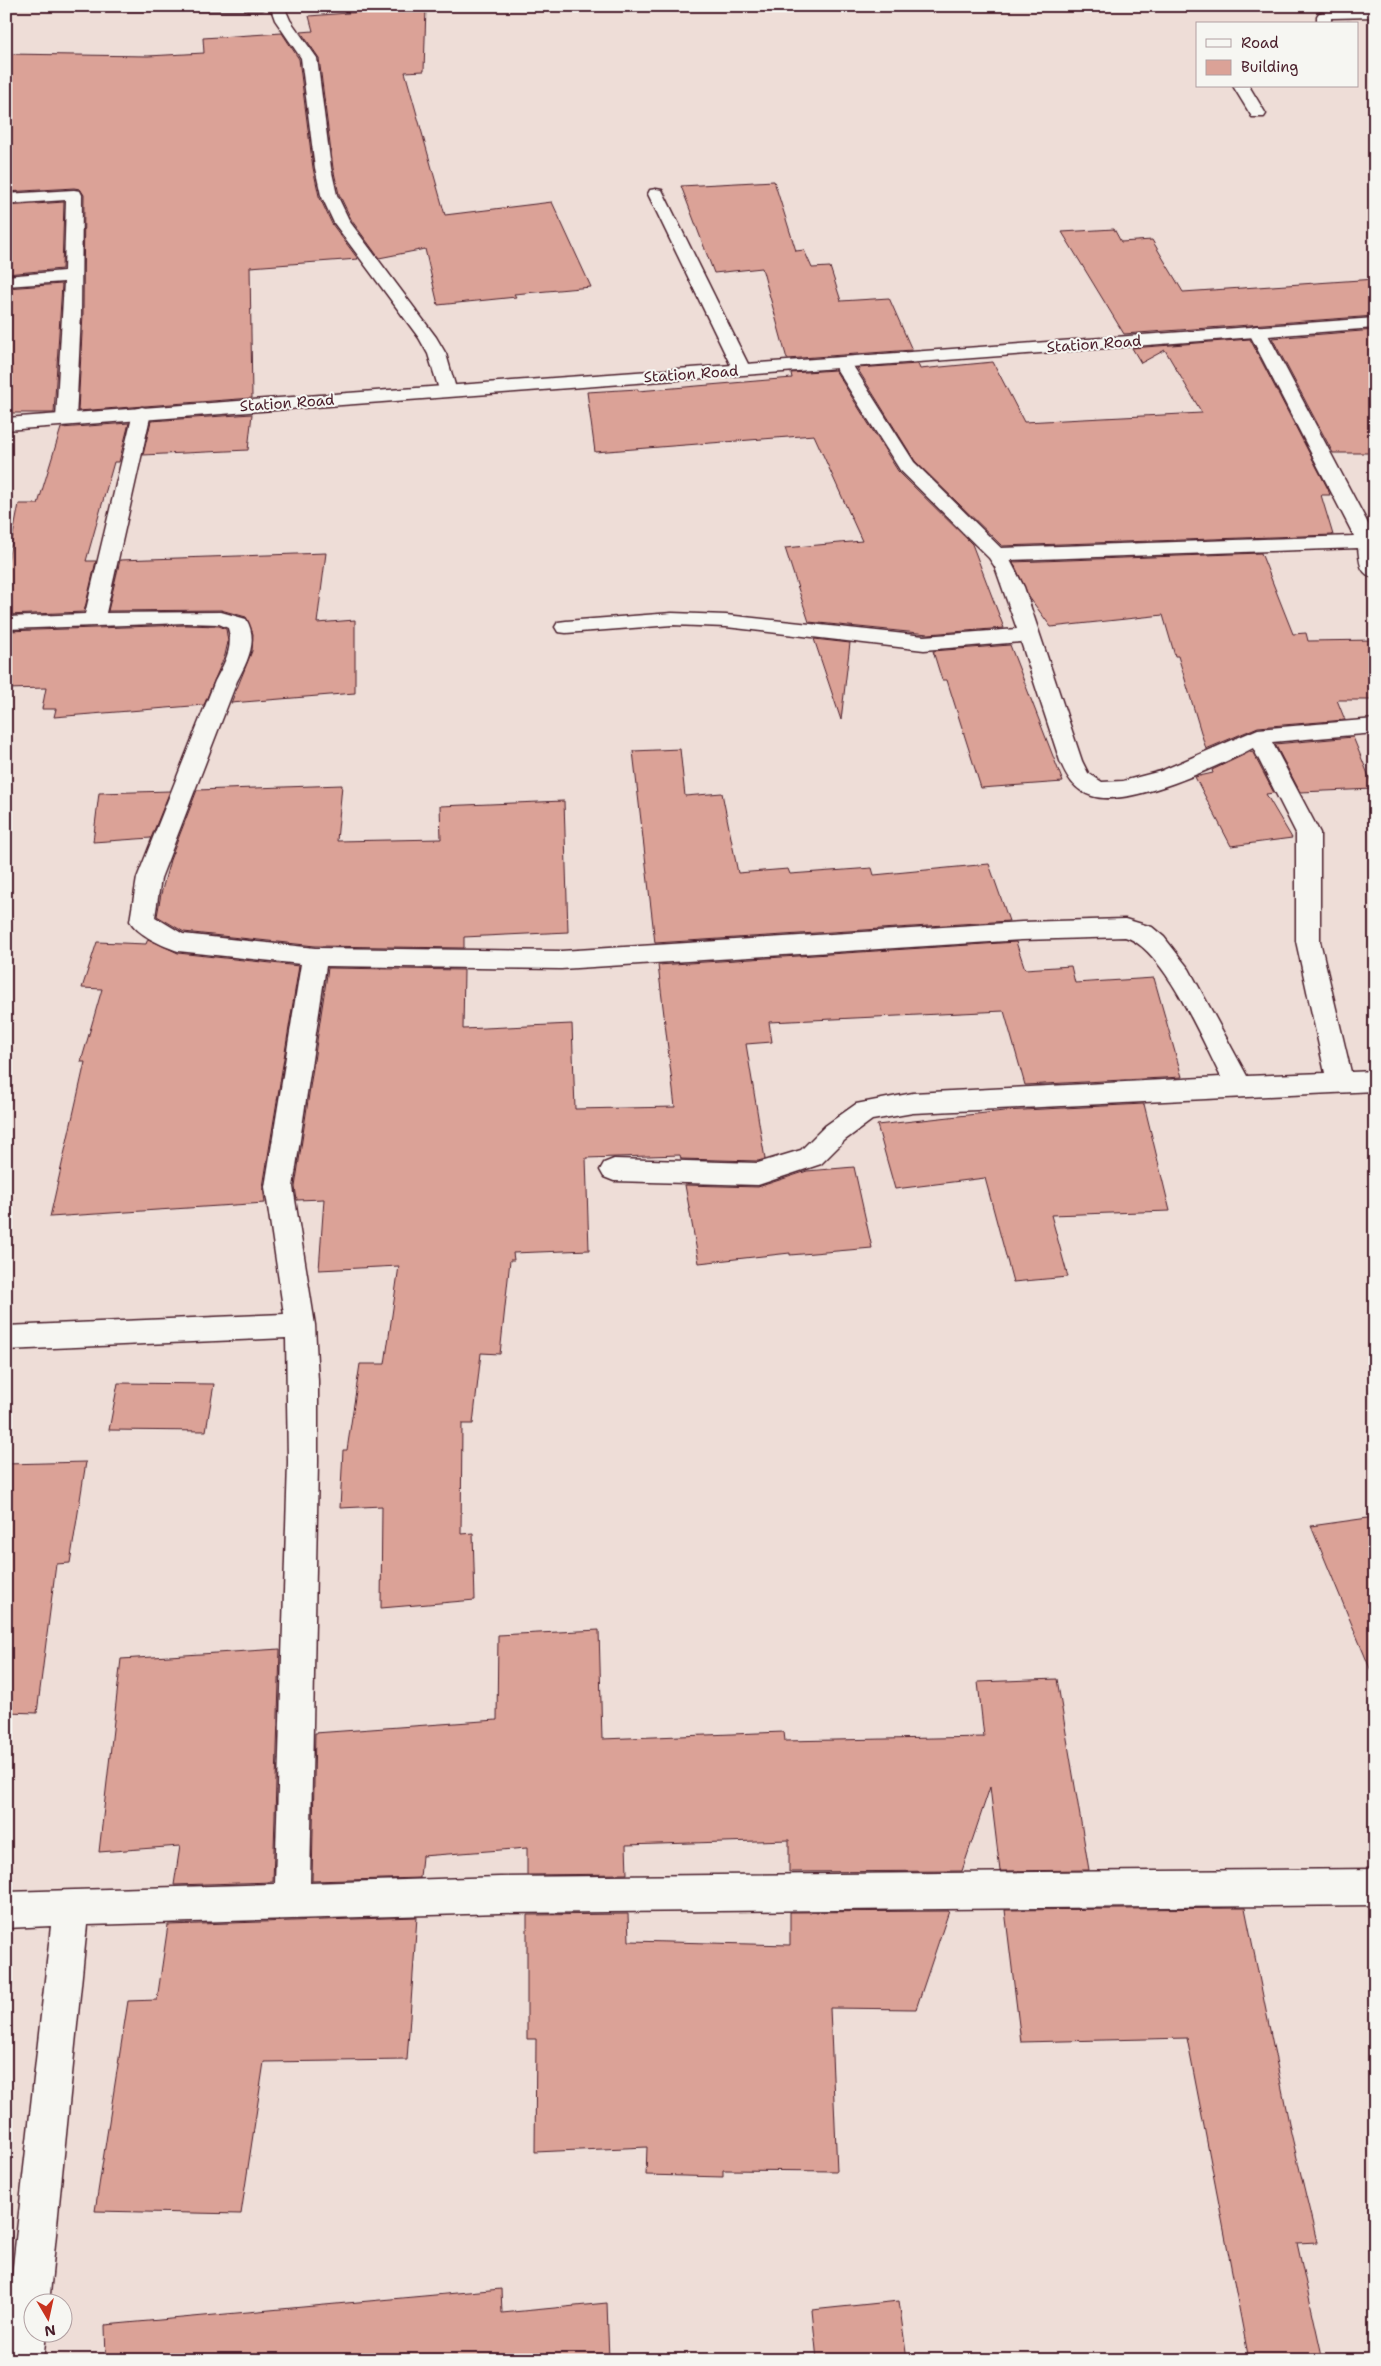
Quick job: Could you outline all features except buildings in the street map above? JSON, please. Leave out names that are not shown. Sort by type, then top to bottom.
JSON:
[{"type":"street","points":[[104,6],[262,6]]},
{"type":"street","points":[[277,6],[279,16],[304,47],[309,58],[323,168],[329,195],[342,223],[427,337],[437,354],[448,392]]},
{"type":"street","points":[[1324,22],[1324,16],[1329,14],[1375,13]]},
{"type":"street","points":[[1242,88],[1258,114]]},
{"type":"street","points":[[656,194],[742,370]]},
{"type":"street","points":[[6,199],[74,195],[66,419]]},
{"type":"street","points":[[6,281],[72,276]]},
{"type":"street","name":"Station Road","points":[[6,424],[1375,322]]},
{"type":"street","points":[[1257,331],[1367,542],[1370,568],[1375,572]]},
{"type":"street","points":[[841,362],[907,466],[996,554],[1005,567],[1014,587],[1071,761],[1079,778],[1098,790],[1123,789],[1169,777],[1224,754],[1258,736],[1375,726]]},
{"type":"street","points":[[94,620],[142,414]]},
{"type":"street","points":[[996,554],[1367,542]]},
{"type":"street","points":[[6,623],[221,618],[238,624],[242,637],[239,655],[226,681],[149,878],[142,921],[178,942],[315,957],[561,960],[1022,931],[1125,928],[1143,933],[1155,943],[1180,975],[1239,1086]]},
{"type":"street","points":[[566,627],[672,619],[726,621],[924,643],[1030,635]]},
{"type":"street","points":[[1258,736],[1308,833],[1308,941],[1340,1082]]},
{"type":"street","points":[[292,1901],[303,1462],[300,1325],[279,1187],[315,957]]},
{"type":"street","points":[[614,1170],[758,1174],[811,1157],[835,1133],[865,1111],[913,1103],[1375,1081]]},
{"type":"street","points":[[6,1338],[300,1325]]},
{"type":"street","points":[[6,1910],[500,1896],[1375,1887]]},
{"type":"street","points":[[23,2360],[71,1908]]}]
